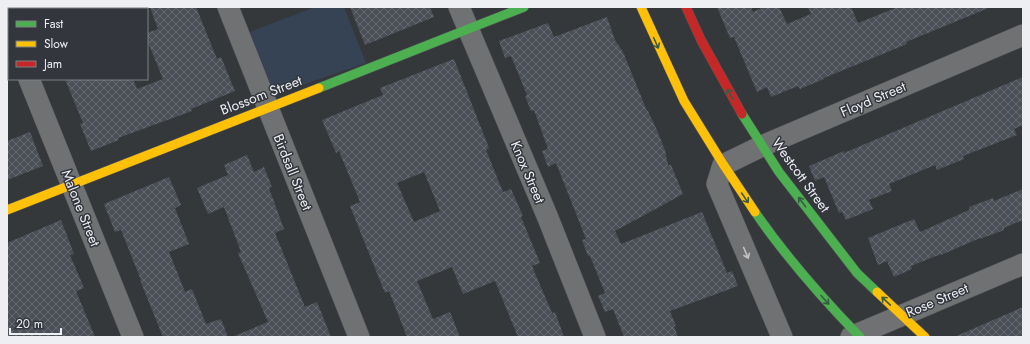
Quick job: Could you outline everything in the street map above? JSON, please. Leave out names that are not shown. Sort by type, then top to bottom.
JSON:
[{"type":"main road","name":"Blossom Street","points":[[7,210],[524,7]]},
{"type":"main road","points":[[641,7],[662,56],[682,97],[723,165],[779,245],[856,336]]},
{"type":"main road","name":"Westcott Street","points":[[686,7],[717,70],[779,172],[857,273],[925,337]]},
{"type":"street","name":"Birdsall Street","points":[[228,7],[359,337]]},
{"type":"street","name":"Knox Street","points":[[460,7],[468,30],[548,218],[595,337]]},
{"type":"street","name":"Floyd Street","points":[[723,165],[762,146],[1023,35]]},
{"type":"street","name":"Malone Street","points":[[30,80],[133,337]]},
{"type":"street","points":[[723,165],[717,184],[782,337]]},
{"type":"street","name":"Rose Street","points":[[856,336],[901,315],[1023,264]]},
{"type":"shaded area","points":[[315,7],[344,7],[366,63],[279,93],[271,85],[250,32]]},
{"type":"building","points":[[150,7],[196,7],[217,59],[221,57],[235,91],[191,109],[192,111],[118,138],[119,140],[91,151],[80,124],[83,123],[65,80],[133,80],[137,89],[163,79],[148,42],[148,33],[158,29]]},
{"type":"building","points":[[350,7],[430,7],[434,17],[365,45]]},
{"type":"building","points":[[717,7],[751,7],[753,12],[764,7],[779,7],[787,24],[811,14],[808,7],[851,7],[858,23],[898,7],[991,7],[906,42],[907,44],[800,89],[798,86],[771,97],[767,87],[757,92],[734,37],[730,38]]},
{"type":"building","points":[[607,17],[615,40],[623,52],[647,111],[656,128],[665,150],[668,165],[671,165],[683,194],[615,231],[621,244],[702,212],[727,273],[732,271],[738,286],[670,311],[676,326],[674,326],[678,337],[624,337],[613,309],[605,312],[598,296],[605,293],[582,240],[586,239],[556,163],[548,167],[542,151],[548,149],[534,110],[531,111],[525,96],[527,95],[511,56],[505,58],[499,41],[548,23],[554,37]]},
{"type":"building","points":[[454,59],[489,148],[486,150],[503,192],[511,189],[523,216],[521,217],[540,263],[532,266],[552,313],[555,312],[564,337],[518,337],[495,281],[463,294],[452,267],[417,281],[433,319],[450,312],[460,337],[407,337],[389,291],[385,293],[350,206],[360,202],[339,151],[336,153],[322,120],[383,95],[380,88]],"holes":[[[424,172],[440,211],[414,222],[397,183]]]},
{"type":"building","points":[[1023,77],[1023,125],[1014,129],[1017,135],[963,156],[964,159],[937,170],[935,165],[889,184],[892,191],[869,200],[873,209],[846,220],[842,212],[839,213],[824,177],[815,181],[809,166],[844,151],[844,153]]},
{"type":"building","points":[[30,132],[43,166],[7,180],[7,141]]},
{"type":"building","points":[[247,155],[254,172],[264,167],[272,187],[269,188],[284,229],[275,233],[305,307],[317,302],[331,337],[232,337],[268,322],[238,253],[241,252],[224,207],[208,214],[197,188],[228,175],[224,165]]},
{"type":"building","points":[[169,177],[181,205],[175,208],[189,244],[169,252],[185,292],[192,289],[206,324],[221,319],[228,337],[163,337],[121,230],[115,232],[104,204]]},
{"type":"building","points":[[1023,189],[1023,220],[1004,228],[1004,230],[980,238],[911,266],[912,269],[894,277],[887,261],[878,265],[868,238],[914,219],[920,232],[969,210],[969,207],[993,198],[994,201]]},
{"type":"building","points":[[61,220],[74,254],[70,255],[84,288],[76,291],[95,337],[7,337],[7,243]]},
{"type":"building","points":[[1023,307],[1023,337],[954,337]]},
{"type":"traffic: fast","points":[[319,88],[524,7]]},
{"type":"traffic: fast","points":[[742,114],[779,172],[857,273],[877,292]]},
{"type":"traffic: fast","points":[[755,212],[805,277],[860,337]]},
{"type":"traffic: slow","points":[[641,7],[684,101],[755,212]]},
{"type":"traffic: slow","points":[[7,210],[319,88]]},
{"type":"traffic: slow","points":[[877,292],[925,337]]},
{"type":"traffic: jam","points":[[686,7],[701,40],[742,114]]}]
